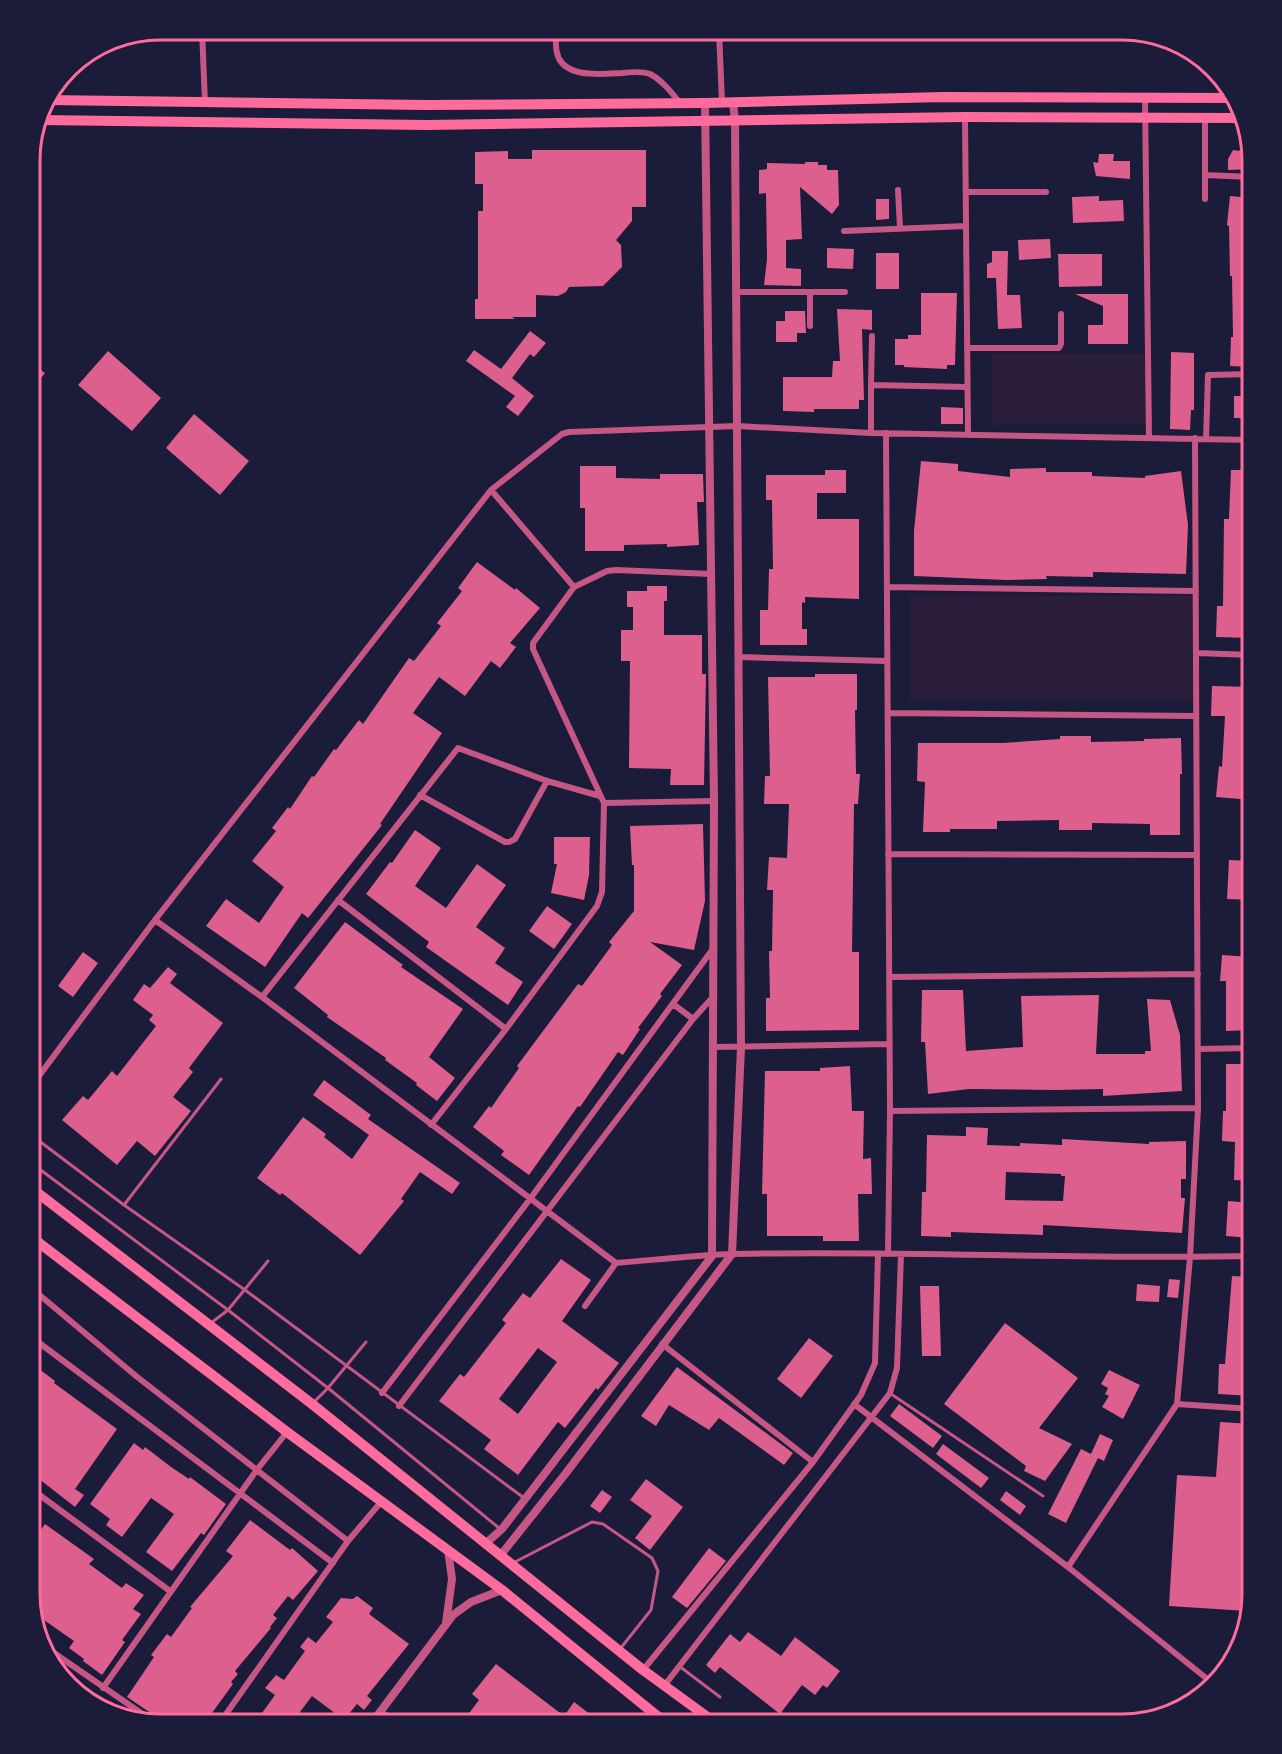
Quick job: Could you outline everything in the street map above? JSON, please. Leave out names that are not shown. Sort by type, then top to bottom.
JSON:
[{"type":"main road","points":[[57,100],[220,104],[727,103],[943,97],[1223,98]]},
{"type":"main road","points":[[218,124],[220,104]]},
{"type":"main road","points":[[48,120],[427,125],[965,117],[1233,118]]},
{"type":"main road","points":[[41,1195],[210,1324],[664,1686],[702,1714]]},
{"type":"main road","points":[[42,1245],[287,1432],[502,1590],[654,1714]]},
{"type":"street","points":[[202,40],[205,103]]},
{"type":"street","points":[[556,40],[556,52],[561,63],[569,69],[583,73],[648,74],[657,79],[681,103]]},
{"type":"street","points":[[500,1556],[732,1254],[741,1047],[735,121],[727,103],[720,41]]},
{"type":"street","points":[[1144,98],[1149,438]]},
{"type":"street","points":[[485,1544],[502,1530],[712,1256],[714,801],[705,103]]},
{"type":"street","points":[[965,117],[968,434]]},
{"type":"street","points":[[1204,118],[1204,199]]},
{"type":"street","points":[[1204,175],[1241,177]]},
{"type":"street","points":[[898,190],[900,228]]},
{"type":"street","points":[[966,192],[1046,192]]},
{"type":"street","points":[[844,231],[966,226]]},
{"type":"street","points":[[736,292],[845,292]]},
{"type":"street","points":[[810,292],[810,326]]},
{"type":"street","points":[[967,348],[1059,348],[1062,314]]},
{"type":"street","points":[[871,432],[872,336]]},
{"type":"street","points":[[1206,439],[1207,376],[1209,374],[1241,374]]},
{"type":"street","points":[[871,385],[967,387]]},
{"type":"street","points":[[41,1073],[155,920],[491,490],[562,434],[737,426],[886,433],[1241,440]]},
{"type":"street","points":[[886,433],[890,1111],[888,1254]]},
{"type":"street","points":[[1068,1567],[1177,1404],[1190,1257],[1198,1108],[1195,438]]},
{"type":"street","points":[[491,490],[574,587]]},
{"type":"street","points":[[431,1125],[506,1029],[600,901],[602,892],[604,803],[532,646],[574,587],[611,570],[711,574]]},
{"type":"street","points":[[887,587],[1196,591]]},
{"type":"street","points":[[1196,653],[1241,655]]},
{"type":"street","points":[[738,657],[887,661]]},
{"type":"street","points":[[888,712],[1196,716]]},
{"type":"street","points":[[262,998],[458,748],[547,781],[600,796]]},
{"type":"street","points":[[420,795],[504,842],[509,842],[515,838],[547,781]]},
{"type":"street","points":[[604,803],[714,801]]},
{"type":"street","points":[[888,854],[1197,855]]},
{"type":"street","points":[[338,900],[506,1029]]},
{"type":"street","points":[[155,920],[616,1263],[732,1254],[1241,1256]]},
{"type":"street","points":[[382,1393],[530,1198],[712,950]]},
{"type":"street","points":[[889,977],[1198,974]]},
{"type":"street","points":[[399,1406],[693,1019],[714,996]]},
{"type":"street","points":[[673,1004],[693,1019]]},
{"type":"street","points":[[714,1047],[889,1044]]},
{"type":"street","points":[[1198,1049],[1241,1048]]},
{"type":"street","points":[[890,1111],[1198,1108]]},
{"type":"street","points":[[644,1670],[813,1462],[861,1395],[875,1363],[878,1254]]},
{"type":"street","points":[[664,1686],[890,1393],[897,1368],[900,1254]]},
{"type":"street","points":[[585,1306],[616,1263]]},
{"type":"street","points":[[41,1296],[136,1376],[348,1541]]},
{"type":"street","points":[[41,1344],[333,1563]]},
{"type":"street","points":[[662,1344],[813,1462]]},
{"type":"street","points":[[855,1404],[1068,1567],[1206,1678]]},
{"type":"street","points":[[1177,1404],[1241,1408]]},
{"type":"street","points":[[103,1688],[256,1471],[287,1432]]},
{"type":"street","points":[[552,1462],[566,1473]]},
{"type":"street","points":[[41,1496],[170,1592]]},
{"type":"street","points":[[227,1713],[348,1541],[381,1502]]},
{"type":"street","points":[[446,1623],[451,1586],[448,1550]]},
{"type":"street","points":[[384,1713],[381,1711],[446,1623],[471,1602],[502,1590]]},
{"type":"street","points":[[59,1657],[138,1711]]},
{"type":"lane","points":[[124,1205],[221,1079]]},
{"type":"lane","points":[[41,1142],[124,1205],[245,1290],[525,1499]]},
{"type":"lane","points":[[41,1170],[328,1388],[502,1530]]},
{"type":"lane","points":[[210,1324],[228,1310],[268,1261]]},
{"type":"lane","points":[[312,1404],[366,1342]]},
{"type":"lane","points":[[890,1393],[1042,1496]]},
{"type":"lane","points":[[512,1564],[592,1522],[603,1524],[652,1558],[658,1571],[651,1610],[619,1650]]},
{"type":"lane","points":[[679,1666],[720,1696]]},
{"type":"shaded area","points":[[991,354],[1149,354],[1149,424],[992,425]]},
{"type":"shaded area","points":[[910,596],[1197,596],[1197,700],[910,700]]},
{"type":"building","points":[[1240,149],[1241,169],[1228,170],[1228,159],[1233,150],[1239,151]]},
{"type":"building","points":[[532,150],[646,150],[646,207],[632,207],[632,221],[616,240],[621,245],[622,267],[603,286],[569,287],[566,292],[558,296],[536,295],[536,317],[475,319],[475,299],[478,299],[478,211],[483,211],[483,184],[475,184],[475,152],[508,151],[508,159],[532,159]]},
{"type":"building","points":[[1099,154],[1114,154],[1113,161],[1130,161],[1130,179],[1096,176],[1093,162],[1098,163]]},
{"type":"building","points":[[805,162],[818,162],[818,165],[827,165],[827,170],[838,170],[839,205],[832,214],[800,187],[802,239],[786,240],[786,268],[801,269],[801,286],[764,285],[767,259],[766,193],[759,194],[759,170],[767,169],[767,163],[805,164]]},
{"type":"building","points":[[1099,196],[1099,201],[1123,200],[1124,221],[1073,223],[1072,197]]},
{"type":"building","points":[[1230,196],[1241,197],[1241,366],[1230,366],[1231,337],[1233,337],[1232,276],[1230,276],[1229,226],[1227,225]]},
{"type":"building","points":[[876,199],[889,199],[889,219],[876,220]]},
{"type":"building","points":[[1050,239],[1051,258],[1019,260],[1018,240]]},
{"type":"building","points":[[827,248],[854,249],[853,269],[827,268]]},
{"type":"building","points":[[992,251],[1008,251],[1007,295],[1020,295],[1022,328],[998,329],[996,278],[987,278],[987,264],[992,262]]},
{"type":"building","points":[[876,253],[899,253],[899,289],[876,289]]},
{"type":"building","points":[[1058,254],[1102,254],[1102,286],[1059,287]]},
{"type":"building","points":[[921,293],[957,293],[955,365],[947,365],[947,369],[895,365],[895,339],[908,339],[908,335],[921,335]]},
{"type":"building","points":[[1075,294],[1128,294],[1128,344],[1088,344],[1088,325],[1103,325],[1103,306]]},
{"type":"building","points":[[837,309],[872,310],[872,330],[862,329],[864,400],[859,400],[859,409],[814,409],[814,412],[783,411],[783,377],[832,377],[833,361],[840,361]]},
{"type":"building","points":[[785,311],[805,311],[806,333],[797,333],[797,342],[776,342],[776,321],[785,321]]},
{"type":"building","points":[[530,331],[546,343],[534,357],[530,354],[512,378],[534,396],[518,416],[506,407],[515,396],[466,361],[474,350],[501,369]]},
{"type":"building","points":[[108,351],[161,398],[132,431],[78,385]]},
{"type":"building","points":[[1171,352],[1194,353],[1194,410],[1191,410],[1190,430],[1170,429]]},
{"type":"building","points":[[1234,396],[1241,396],[1241,418],[1234,418]]},
{"type":"building","points":[[941,407],[963,408],[963,424],[941,424]]},
{"type":"building","points":[[194,414],[249,461],[220,495],[166,448]]},
{"type":"building","points":[[921,461],[958,464],[958,471],[1010,477],[1010,469],[1046,468],[1046,472],[1092,472],[1092,476],[1145,478],[1145,476],[1181,471],[1188,525],[1186,574],[1093,572],[1093,577],[1046,576],[1047,579],[1007,580],[914,576],[914,531]]},
{"type":"building","points":[[580,466],[616,466],[616,478],[660,479],[660,474],[703,474],[704,502],[697,502],[699,545],[667,547],[667,544],[624,545],[624,551],[585,551],[585,508],[580,508]]},
{"type":"building","points":[[825,470],[846,470],[846,493],[817,493],[817,519],[859,519],[859,599],[805,597],[805,603],[802,602],[802,629],[807,629],[807,645],[760,645],[760,610],[768,610],[769,569],[773,569],[772,500],[766,500],[766,475],[825,475]]},
{"type":"building","points":[[1231,470],[1241,470],[1241,638],[1216,637],[1217,606],[1223,606],[1224,519],[1229,519]]},
{"type":"building","points":[[477,562],[515,590],[516,588],[540,608],[510,643],[516,647],[500,668],[491,661],[465,696],[439,677],[413,713],[442,733],[380,824],[382,825],[308,918],[302,913],[265,967],[206,926],[226,899],[259,923],[284,887],[252,861],[276,831],[272,828],[288,807],[290,809],[312,776],[314,777],[359,720],[363,724],[409,658],[414,661],[441,626],[437,623],[462,591],[458,588]]},
{"type":"building","points":[[647,586],[667,586],[667,601],[664,601],[664,635],[702,635],[702,674],[706,674],[704,785],[670,785],[671,769],[629,768],[630,661],[621,661],[621,630],[633,630],[633,607],[627,607],[627,591],[647,591]]},
{"type":"building","points":[[815,674],[857,674],[856,774],[860,774],[858,804],[854,804],[852,952],[859,952],[859,1030],[766,1031],[766,998],[770,998],[769,951],[772,951],[773,890],[767,890],[769,857],[787,858],[789,804],[764,804],[765,776],[770,776],[768,677],[815,677]]},
{"type":"building","points":[[1212,686],[1241,687],[1241,799],[1216,797],[1219,766],[1222,767],[1225,716],[1211,716]]},
{"type":"building","points":[[1060,736],[1091,736],[1091,742],[1181,738],[1180,835],[1150,835],[1150,824],[1092,823],[1092,830],[1059,830],[1059,820],[997,821],[997,829],[950,829],[950,832],[923,832],[925,782],[917,781],[918,743],[1002,743],[1060,739]]},
{"type":"building","points":[[703,824],[705,901],[694,950],[650,942],[682,965],[660,994],[662,996],[638,1028],[640,1029],[623,1055],[618,1052],[529,1175],[501,1155],[504,1151],[473,1127],[489,1106],[491,1108],[519,1068],[517,1066],[578,984],[582,986],[612,945],[609,942],[634,911],[634,865],[632,865],[630,826]]},
{"type":"building","points":[[415,830],[441,848],[415,886],[446,908],[477,864],[506,885],[476,927],[505,948],[495,963],[523,982],[508,1005],[426,947],[429,942],[366,894]]},
{"type":"building","points":[[554,837],[590,837],[589,875],[584,900],[551,893],[557,864],[554,864]]},
{"type":"building","points":[[1229,860],[1241,861],[1241,900],[1227,899]]},
{"type":"building","points":[[547,906],[572,924],[554,949],[529,931]]},
{"type":"building","points":[[345,922],[403,965],[401,967],[463,1009],[429,1057],[455,1078],[437,1101],[385,1060],[386,1058],[327,1017],[328,1015],[294,988]]},
{"type":"building","points":[[83,952],[98,963],[73,997],[58,986]]},
{"type":"building","points":[[1222,955],[1241,956],[1241,1030],[1226,1031],[1226,981],[1220,981]]},
{"type":"building","points":[[168,967],[177,974],[170,983],[223,1023],[189,1068],[193,1072],[173,1097],[191,1111],[155,1156],[137,1141],[117,1165],[62,1120],[83,1096],[88,1100],[112,1071],[117,1076],[156,1026],[149,1020],[153,1015],[133,1000],[144,984],[150,988]]},
{"type":"building","points":[[922,990],[963,990],[966,1051],[1023,1047],[1021,996],[1099,995],[1096,1054],[1145,1054],[1145,1051],[1151,1051],[1147,999],[1170,1000],[1180,1035],[1182,1091],[1103,1096],[1103,1089],[969,1089],[928,1094],[925,1042],[921,1042]]},
{"type":"building","points":[[1226,1064],[1241,1064],[1241,1180],[1234,1180],[1235,1142],[1222,1141],[1223,1111],[1226,1111]]},
{"type":"building","points":[[850,1066],[852,1111],[864,1111],[863,1159],[871,1158],[872,1194],[858,1194],[859,1241],[823,1241],[823,1236],[767,1236],[767,1194],[762,1194],[765,1071],[820,1071],[820,1068]]},
{"type":"building","points":[[324,1080],[371,1115],[368,1119],[460,1183],[452,1194],[420,1172],[401,1199],[404,1201],[360,1255],[282,1193],[280,1195],[257,1178],[303,1117],[326,1134],[324,1137],[352,1159],[369,1135],[313,1095]]},
{"type":"building","points":[[966,1127],[988,1128],[987,1145],[1020,1146],[1020,1143],[1062,1145],[1062,1139],[1149,1144],[1149,1142],[1186,1141],[1186,1179],[1181,1179],[1181,1198],[1185,1198],[1182,1233],[1043,1225],[1043,1235],[951,1232],[951,1237],[921,1236],[922,1192],[926,1192],[927,1135],[966,1136]],"holes":[[[1006,1172],[1065,1176],[1063,1201],[1005,1200]]]},
{"type":"building","points":[[1228,1201],[1241,1202],[1241,1237],[1226,1236]]},
{"type":"building","points":[[561,1259],[591,1280],[562,1321],[619,1363],[565,1428],[558,1422],[518,1475],[484,1449],[491,1440],[439,1401],[460,1374],[464,1377],[506,1323],[502,1320],[523,1293],[530,1298]],"holes":[[[538,1348],[557,1362],[518,1414],[499,1399]]]},
{"type":"building","points":[[1232,1276],[1241,1276],[1241,1395],[1218,1394],[1219,1364],[1225,1364]]},
{"type":"building","points":[[1169,1279],[1180,1280],[1178,1298],[1167,1297]]},
{"type":"building","points":[[1137,1284],[1160,1286],[1159,1302],[1136,1301]]},
{"type":"building","points":[[920,1286],[939,1286],[941,1356],[922,1356]]},
{"type":"building","points":[[1005,1323],[1078,1378],[1039,1428],[1072,1444],[1045,1481],[1024,1471],[1026,1466],[944,1404]]},
{"type":"building","points":[[809,1338],[833,1356],[801,1398],[777,1379]]},
{"type":"building","points":[[677,1367],[793,1453],[784,1465],[719,1418],[709,1430],[669,1405],[656,1426],[641,1416]]},
{"type":"building","points":[[41,1370],[55,1381],[54,1383],[117,1429],[75,1489],[84,1495],[75,1507],[41,1480]]},
{"type":"building","points":[[1109,1370],[1140,1385],[1123,1419],[1102,1407],[1109,1396],[1105,1394],[1108,1388],[1101,1384]]},
{"type":"building","points":[[899,1404],[942,1436],[933,1448],[890,1416]]},
{"type":"building","points":[[1220,1422],[1241,1423],[1240,1611],[1169,1606],[1177,1475],[1216,1477]]},
{"type":"building","points":[[1100,1434],[1113,1440],[1104,1461],[1098,1458],[1066,1523],[1048,1514],[1081,1449],[1091,1454]]},
{"type":"building","points":[[134,1443],[143,1450],[145,1447],[226,1504],[204,1535],[201,1533],[172,1571],[146,1552],[174,1514],[151,1498],[122,1537],[106,1525],[110,1519],[90,1504]]},
{"type":"building","points":[[943,1444],[989,1478],[981,1488],[936,1454]]},
{"type":"building","points":[[646,1479],[683,1507],[650,1550],[635,1538],[652,1516],[630,1500]]},
{"type":"building","points":[[602,1490],[612,1497],[600,1513],[590,1506]]},
{"type":"building","points":[[1006,1491],[1026,1506],[1020,1515],[1000,1500]]},
{"type":"building","points":[[250,1520],[290,1550],[292,1548],[318,1571],[293,1600],[288,1596],[273,1615],[277,1618],[271,1628],[235,1671],[238,1674],[231,1682],[233,1684],[212,1713],[150,1713],[127,1697],[154,1657],[151,1655],[167,1634],[171,1637],[192,1608],[190,1607],[233,1556],[226,1551]]},
{"type":"building","points":[[45,1524],[94,1559],[89,1564],[115,1583],[122,1588],[126,1583],[144,1595],[133,1609],[141,1614],[122,1640],[125,1642],[102,1675],[69,1648],[74,1641],[44,1620],[41,1593],[41,1530]]},
{"type":"building","points":[[709,1548],[726,1561],[687,1608],[672,1597]]},
{"type":"building","points":[[357,1596],[373,1608],[369,1614],[409,1644],[367,1696],[372,1700],[364,1710],[357,1704],[350,1713],[335,1713],[312,1696],[299,1713],[262,1713],[275,1695],[265,1688],[276,1675],[284,1680],[305,1651],[300,1647],[308,1637],[316,1643],[333,1622],[326,1617],[341,1598],[353,1599]]},
{"type":"building","points":[[748,1632],[781,1656],[795,1637],[840,1671],[827,1688],[823,1685],[815,1695],[802,1685],[780,1714],[720,1667],[715,1673],[706,1665],[730,1634],[740,1642]]},
{"type":"building","points":[[496,1664],[561,1713],[469,1713],[479,1700],[472,1694]]},
{"type":"building","points":[[574,1702],[589,1713],[566,1713]]}]
